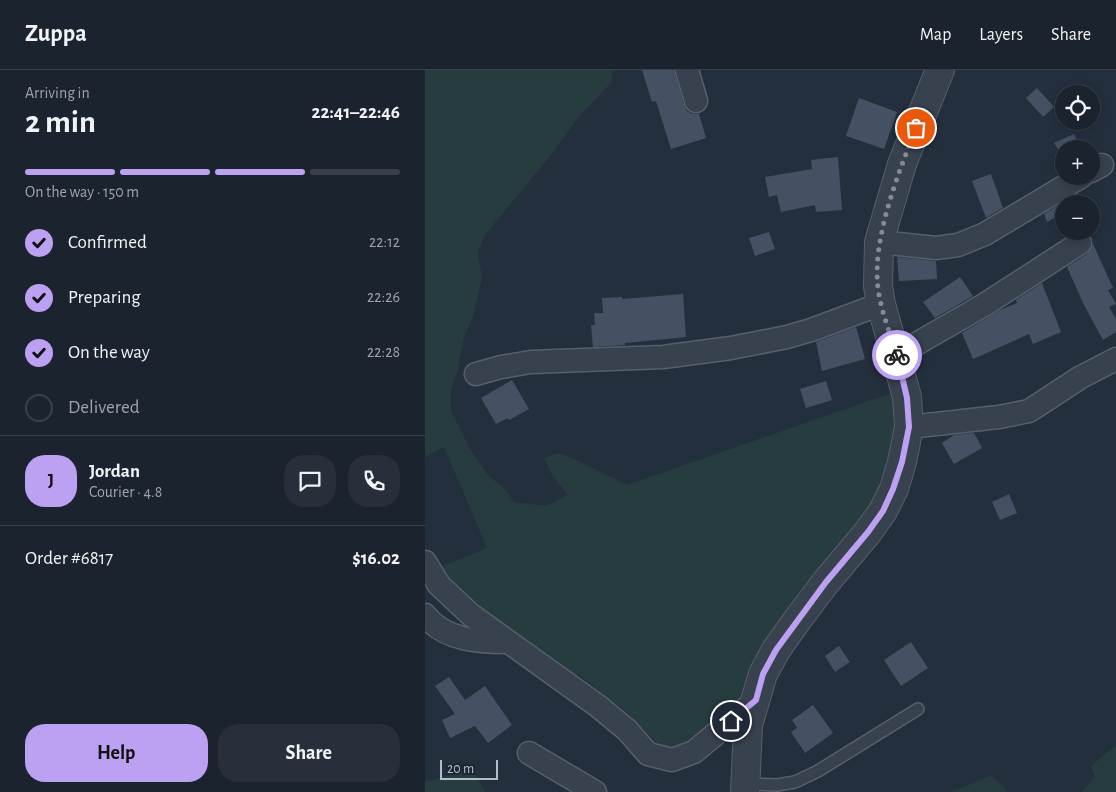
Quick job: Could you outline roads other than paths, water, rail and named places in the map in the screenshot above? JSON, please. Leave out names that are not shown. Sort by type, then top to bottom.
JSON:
[{"type":"street","points":[[687,70],[696,101]]},
{"type":"street","points":[[745,788],[748,725],[763,674],[776,650],[826,582],[883,511],[902,462],[909,427],[907,398],[897,356],[881,304],[878,286],[879,242],[902,164],[940,70]]},
{"type":"street","points":[[879,242],[936,248],[958,244],[985,234],[1067,185]]},
{"type":"street","points":[[897,356],[984,305],[1080,243]]},
{"type":"street","points":[[476,374],[501,367],[531,362],[663,357],[731,348],[811,330],[881,304]]},
{"type":"street","points":[[909,427],[999,417],[1029,411],[1081,377],[1116,360]]},
{"type":"street","points":[[425,562],[439,585],[471,616],[598,706],[627,730],[648,754],[672,760],[694,752],[756,700]]},
{"type":"street","points":[[425,615],[430,621],[457,638],[482,642],[507,642]]},
{"type":"street","points":[[529,753],[595,792]]},
{"type":"lane","points":[[745,788],[795,782],[818,771],[918,709]]}]
